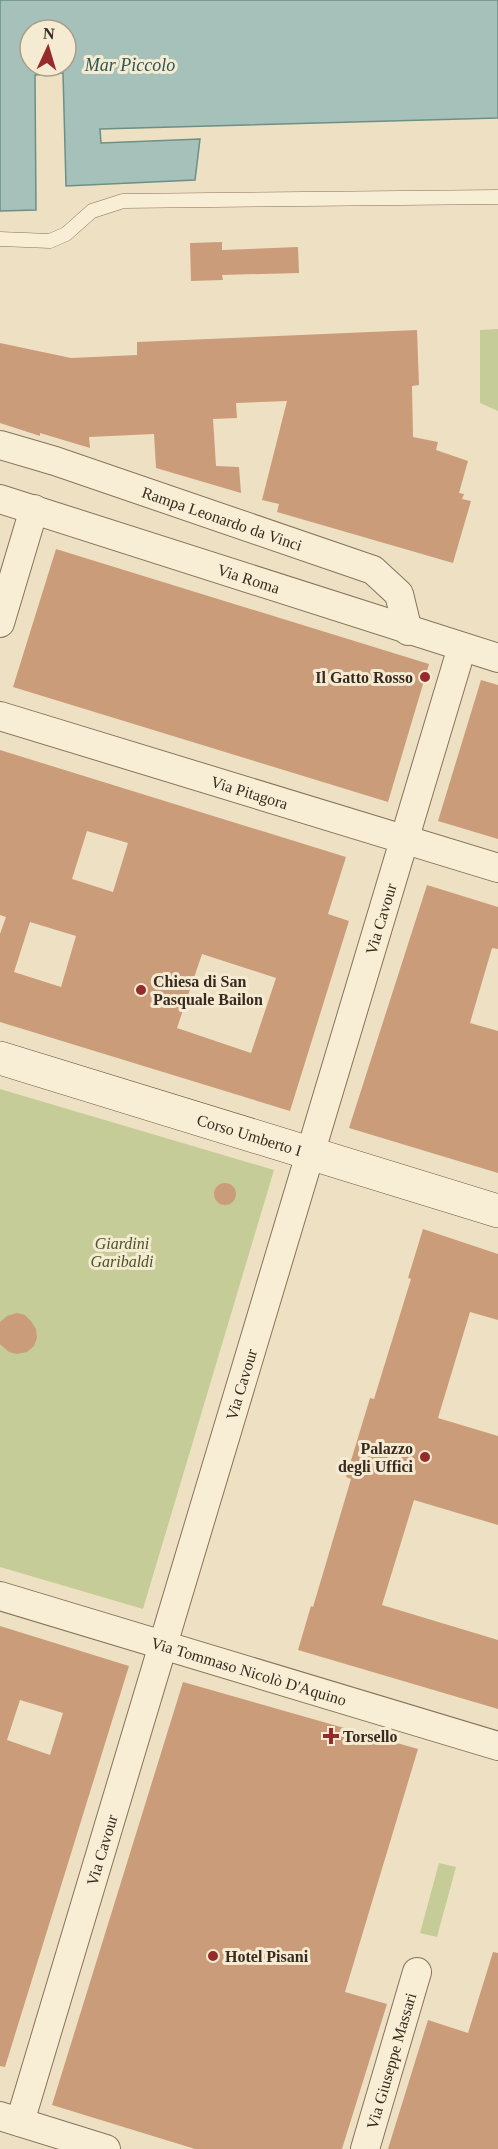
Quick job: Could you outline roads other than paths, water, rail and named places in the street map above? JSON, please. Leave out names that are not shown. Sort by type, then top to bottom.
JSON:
[{"type":"main road","name":"Corso Umberto I","points":[[0,1058],[498,1211]]},
{"type":"street","name":"Rampa Leonardo da Vinci","points":[[0,445],[55,461],[373,570],[399,594],[408,631]]},
{"type":"street","name":"Via Roma","points":[[0,499],[498,658]]},
{"type":"street","points":[[0,622],[34,509]]},
{"type":"street","name":"Via Cavour","points":[[10,2119],[164,1644],[462,647]]},
{"type":"street","name":"Via Pitagora","points":[[0,716],[498,868]]},
{"type":"street","name":"Via Tommaso Nicolò D'Aquino","points":[[0,1596],[498,1746]]},
{"type":"street","name":"Via Giuseppe Massari","points":[[365,2149],[417,1972]]},
{"type":"street","points":[[10,2119],[106,2149]]},
{"type":"lane","points":[[0,240],[50,241],[66,234],[92,211],[123,201],[498,196]]},
{"type":"water","name":"Mar Piccolo","points":[[0,0],[498,0],[498,118],[100,129],[101,143],[200,139],[195,180],[66,186],[63,78],[78,78],[78,18],[18,18],[18,78],[35,78],[36,210],[0,211]]},
{"type":"place","name":"Il Gatto Rosso","points":[[425,677]]},
{"type":"place","name":"Chiesa di San Pasquale Bailon","points":[[141,990]]},
{"type":"place","name":"Palazzo degli Uffici","points":[[425,1457]]},
{"type":"place","name":"Torsello","points":[[331,1736]]},
{"type":"place","name":"Hotel Pisani","points":[[213,1956]]},
{"type":"park label","name":"Giardini Garibaldi","points":[[122,1252]]}]
